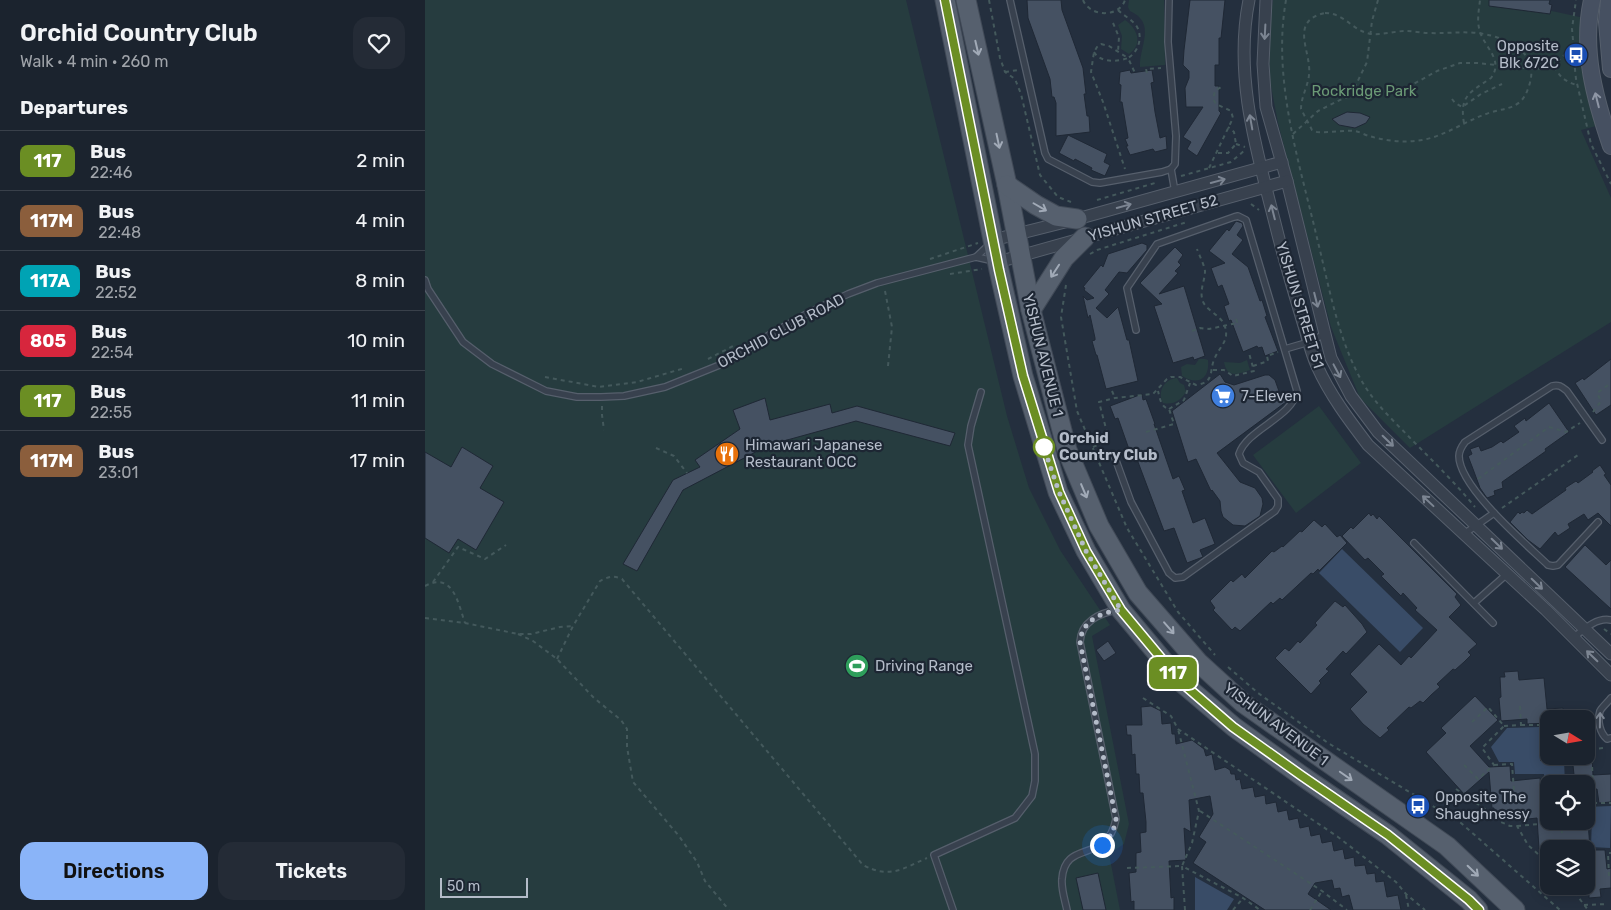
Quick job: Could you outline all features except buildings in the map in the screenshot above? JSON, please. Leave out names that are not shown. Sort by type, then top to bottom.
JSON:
[{"type":"main road","name":"YISHUN AVENUE 1","points":[[945,0],[993,265],[1023,376],[1059,492],[1086,551],[1121,610],[1188,689],[1241,732],[1388,835],[1479,910]]},
{"type":"main road","name":"YISHUN AVENUE 1","points":[[966,0],[1007,185],[1031,310],[1067,450],[1099,526],[1138,593],[1199,662],[1243,703],[1447,846],[1515,910]]},
{"type":"main road","points":[[1592,0],[1589,18],[1588,49],[1590,66],[1597,102],[1611,146]]},
{"type":"main road","points":[[1609,0],[1607,22],[1611,69]]},
{"type":"main road","points":[[1007,185],[1056,216],[1076,211]]},
{"type":"main road","points":[[1031,310],[1064,258],[1085,237]]},
{"type":"street","name":"YISHUN STREET 51","points":[[1249,0],[1244,37],[1246,94],[1255,146],[1288,273],[1316,364],[1328,387],[1344,414],[1368,445],[1611,674]]},
{"type":"street","name":"YISHUN STREET 51","points":[[1266,0],[1263,64],[1264,90],[1269,117],[1331,358],[1351,396],[1378,432],[1611,654]]},
{"type":"street","name":"YISHUN STREET 52","points":[[1017,234],[1076,211],[1175,192],[1282,162]]},
{"type":"street","name":"YISHUN STREET 52","points":[[1020,256],[1287,181]]},
{"type":"street","points":[[987,239],[1017,234]]},
{"type":"street","name":"ORCHID CLUB ROAD","points":[[993,265],[1020,256]]},
{"type":"street","points":[[1288,273],[1307,265]]},
{"type":"street","points":[[1507,574],[1517,564]]},
{"type":"lane","points":[[1010,0],[1024,68],[1045,153],[1048,159],[1092,182],[1163,172],[1171,169],[1175,164],[1177,158],[1168,42],[1169,0]]},
{"type":"lane","points":[[1171,169],[1175,192]]},
{"type":"lane","points":[[1114,455],[1131,502],[1169,573],[1175,578],[1183,578],[1275,511],[1278,506],[1278,499],[1259,472],[1243,463],[1239,454],[1248,442],[1294,402],[1297,391],[1246,220],[1238,216],[1157,244],[1127,288],[1136,330]]},
{"type":"lane","points":[[976,257],[987,239]]},
{"type":"lane","name":"ORCHID CLUB ROAD","points":[[425,280],[433,298],[463,342],[492,364],[546,391],[577,397],[601,398],[624,396],[665,387],[727,362],[769,335],[848,294],[877,283],[976,257],[993,265]]},
{"type":"lane","points":[[1285,350],[1325,334]]},
{"type":"lane","points":[[1598,522],[1558,565],[1548,565],[1493,513],[1471,486],[1460,462],[1459,455],[1465,442],[1552,386],[1561,386],[1567,391],[1602,440]]},
{"type":"lane","points":[[953,910],[934,855],[1015,818],[1033,796],[1035,781],[1035,754],[968,444],[981,392]]},
{"type":"lane","points":[[1464,534],[1493,513]]},
{"type":"lane","points":[[1414,543],[1493,623]]},
{"type":"lane","points":[[1474,603],[1507,574]]},
{"type":"lane","points":[[1067,910],[1062,886],[1064,866],[1070,858],[1094,849],[1109,839],[1114,830],[1116,819],[1080,642],[1081,632],[1087,624],[1097,617],[1108,612],[1121,610]]},
{"type":"lane","points":[[1573,638],[1584,628],[1603,619],[1611,620]]},
{"type":"lane","points":[[1611,698],[1600,711],[1602,734],[1607,739],[1611,738]]},
{"type":"path","points":[[989,0],[1000,58],[1005,72],[1015,79],[1021,94],[1039,175],[1057,198],[1076,211]]},
{"type":"path","points":[[1083,0],[1084,4],[1094,12],[1101,14],[1118,10],[1123,6],[1125,0]]},
{"type":"path","points":[[1286,0],[1282,23],[1282,64],[1293,134],[1330,293],[1349,356],[1365,386],[1379,406],[1451,480]]},
{"type":"path","points":[[1351,95],[1367,62],[1378,0]]},
{"type":"path","points":[[1464,123],[1462,107],[1466,96],[1491,78],[1495,65],[1495,58],[1478,27],[1480,0]]},
{"type":"path","points":[[1094,52],[1096,56],[1104,60],[1120,61],[1128,58],[1137,50],[1140,36],[1135,24],[1118,10]]},
{"type":"path","points":[[1332,13],[1345,19],[1358,30],[1372,34],[1405,31],[1429,34],[1456,32],[1495,37],[1512,44],[1523,52],[1532,68],[1531,79],[1525,97],[1511,108],[1480,116],[1434,138],[1397,142],[1356,131],[1317,132],[1312,130],[1301,109],[1309,74],[1308,57],[1303,41],[1304,30],[1309,22],[1319,14],[1332,13]]},
{"type":"path","points":[[1113,23],[1119,37],[1117,52]]},
{"type":"path","points":[[1128,178],[1091,72],[1094,52],[1097,47],[1106,44],[1128,58],[1135,73]]},
{"type":"path","points":[[1574,51],[1563,54],[1558,61],[1556,70],[1560,77],[1577,85]]},
{"type":"path","points":[[1293,134],[1318,111],[1351,95],[1399,91],[1427,76],[1460,63],[1556,70]]},
{"type":"path","points":[[1147,73],[1146,69],[1170,67]]},
{"type":"path","points":[[1005,72],[1017,70]]},
{"type":"path","points":[[1462,107],[1481,94],[1502,84]]},
{"type":"path","points":[[1209,168],[1233,114],[1217,104],[1213,99],[1215,92],[1221,86]]},
{"type":"path","points":[[1452,99],[1462,107]]},
{"type":"path","points":[[1217,153],[1228,153],[1236,144],[1235,132],[1228,127]]},
{"type":"path","points":[[1246,143],[1247,148]]},
{"type":"path","points":[[1236,144],[1247,148]]},
{"type":"path","points":[[1095,201],[1231,162],[1247,148]]},
{"type":"path","points":[[923,261],[987,239]]},
{"type":"path","points":[[1093,448],[1109,440],[1099,402],[1115,398],[1148,395],[1158,390],[1171,377],[1180,378],[1196,385],[1210,378],[1213,370],[1213,361],[1225,341],[1226,332],[1224,325],[1216,314],[1203,303],[1205,270],[1197,249]]},
{"type":"path","points":[[946,274],[993,265]]},
{"type":"path","points":[[1068,280],[1061,317],[1077,411],[1127,528],[1178,612],[1217,658]]},
{"type":"path","points":[[879,290],[885,288],[892,327],[888,366]]},
{"type":"path","points":[[1192,331],[1236,321],[1239,327]]},
{"type":"path","points":[[705,361],[739,343]]},
{"type":"path","points":[[1253,366],[1268,361],[1267,356],[1285,350]]},
{"type":"path","points":[[1213,370],[1225,370],[1233,376],[1254,371],[1249,353]]},
{"type":"path","points":[[545,377],[599,387],[637,382],[688,368]]},
{"type":"path","points":[[1591,414],[1601,401],[1597,393],[1611,383]]},
{"type":"path","points":[[1169,409],[1184,400],[1190,384]]},
{"type":"path","points":[[1146,432],[1174,424],[1169,409],[1161,402],[1158,390]]},
{"type":"path","points":[[1112,391],[1115,398]]},
{"type":"path","points":[[604,430],[601,415],[602,404],[606,403]]},
{"type":"path","points":[[1471,486],[1549,427],[1566,432],[1573,429]]},
{"type":"path","points":[[1091,444],[1099,440]]},
{"type":"path","points":[[656,448],[673,456],[687,473]]},
{"type":"path","points":[[1493,513],[1578,455]]},
{"type":"path","points":[[1127,528],[1134,524]]},
{"type":"path","points":[[425,586],[433,582],[458,547],[485,559],[506,545]]},
{"type":"path","points":[[557,659],[573,626],[600,581],[611,577],[622,580],[863,865],[876,872],[886,872],[899,870],[934,855]]},
{"type":"path","points":[[433,582],[446,584],[453,590],[465,623]]},
{"type":"path","points":[[425,618],[465,623],[519,634],[531,634],[573,626]]},
{"type":"path","points":[[519,634],[533,641],[557,659],[593,698],[621,720],[627,729],[627,747],[633,782],[679,836],[697,862],[705,881],[729,910]]},
{"type":"path","points":[[1224,664],[1258,693],[1328,743],[1461,823],[1560,910]]},
{"type":"path","points":[[1143,698],[1171,716],[1178,729],[1199,811],[1192,843],[1181,866],[1185,910]]},
{"type":"path","points":[[1520,705],[1521,726]]},
{"type":"path","points":[[1472,722],[1488,707],[1504,726]]},
{"type":"path","points":[[1494,764],[1482,748],[1504,726],[1540,725]]},
{"type":"path","points":[[1595,726],[1600,726]]},
{"type":"path","points":[[1178,729],[1339,837],[1396,882],[1406,894],[1425,910]]},
{"type":"path","points":[[1595,749],[1611,747]]},
{"type":"path","points":[[1464,765],[1479,779],[1494,764],[1511,764],[1514,791]]},
{"type":"path","points":[[1456,789],[1501,822],[1510,826],[1540,824]]},
{"type":"path","points":[[1595,803],[1611,803]]},
{"type":"path","points":[[1199,811],[1322,891],[1347,910]]},
{"type":"path","points":[[1517,826],[1528,845],[1540,856]]},
{"type":"path","points":[[1609,876],[1608,854],[1611,853]]},
{"type":"path","points":[[1127,868],[1181,866],[1243,898],[1260,910]]},
{"type":"path","points":[[1310,910],[1322,891]]},
{"type":"path","points":[[1406,894],[1409,910]]},
{"type":"path","points":[[1577,895],[1588,910]]},
{"type":"path","points":[[1233,910],[1243,898]]},
{"type":"path","points":[[1584,905],[1607,904]]},
{"type":"green space","points":[[425,0],[906,0],[1007,416],[1029,488],[1060,550],[1110,625],[1092,636],[1129,824],[1124,844],[1109,854],[1120,910],[425,910]]},
{"type":"green space","points":[[1129,0],[1164,0],[1165,65],[1140,67],[1145,29],[1143,22],[1138,16],[1130,11],[1128,7]]},
{"type":"green space","name":"Rockridge Park","points":[[1273,0],[1501,0],[1589,19],[1604,124],[1581,130],[1611,198],[1611,322],[1410,448],[1360,398],[1331,327],[1278,123],[1270,81],[1268,34]]},
{"type":"green space","points":[[1125,20],[1133,27],[1137,36],[1136,46],[1129,54],[1121,49],[1122,36],[1118,25]]},
{"type":"green space","points":[[1199,359],[1208,360],[1207,372],[1202,379],[1193,380],[1182,376],[1181,367],[1187,364],[1195,365]]},
{"type":"green space","points":[[1247,360],[1250,370],[1237,374],[1230,373],[1225,367],[1224,362],[1240,363]]},
{"type":"green space","points":[[1177,378],[1184,385],[1186,392],[1176,402],[1163,403],[1161,391],[1165,383]]},
{"type":"green space","points":[[1319,406],[1361,463],[1296,513],[1253,455]]},
{"type":"water","points":[[1342,549],[1423,628],[1400,652],[1319,573]]},
{"type":"water","points":[[1539,727],[1540,765],[1564,765],[1565,775],[1515,774],[1514,762],[1499,762],[1491,747],[1507,728]]},
{"type":"water","points":[[1611,806],[1610,848],[1595,847],[1595,840],[1591,840],[1592,830],[1595,830],[1595,807]]},
{"type":"water","points":[[1195,877],[1234,899],[1227,910],[1195,910]]},
{"type":"bus line","name":"117","points":[[945,0],[999,270],[1023,376],[1038,430],[1059,492],[1086,551],[1121,610],[1181,682],[1233,727],[1388,835],[1479,910]]},
{"type":"place","name":"Opposite Blk 672C","points":[[1576,55]]},
{"type":"place","name":"7-Eleven","points":[[1223,396]]},
{"type":"place","name":"Orchid Country Club","points":[[1044,447]]},
{"type":"place","name":"Himawari Japanese Restaurant OCC","points":[[727,454]]},
{"type":"place","name":"Driving Range","points":[[857,666]]},
{"type":"place","name":"Opposite The Shaughnessy","points":[[1418,806]]},
{"type":"route","points":[[1044,447],[1043,445],[1059,492],[1086,551],[1121,610],[1108,612],[1087,624],[1081,632],[1080,642],[1116,819],[1114,830],[1109,839],[1102,845]]}]
